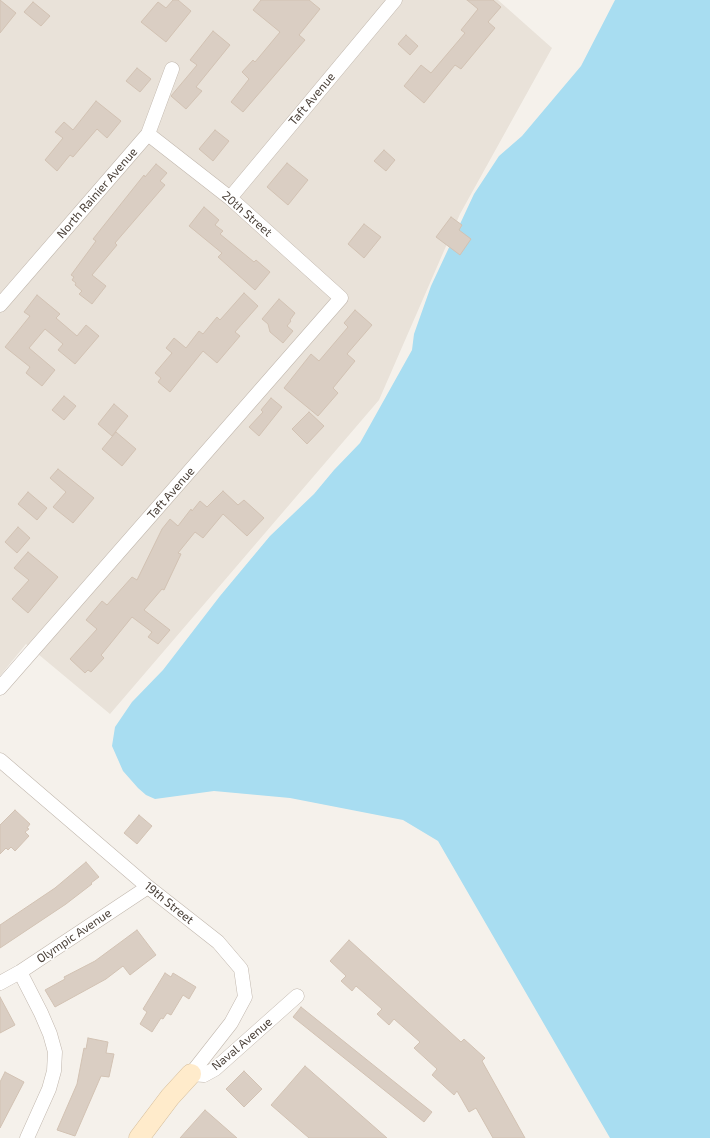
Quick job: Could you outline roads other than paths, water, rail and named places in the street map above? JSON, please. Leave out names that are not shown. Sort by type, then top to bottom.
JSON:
[{"type":"street","name":"Taft Avenue","points":[[230,198],[395,0]]},
{"type":"street","name":"North Rainier Avenue","points":[[0,305],[148,134],[172,69]]},
{"type":"street","name":"20th Street","points":[[148,134],[230,198],[341,298]]},
{"type":"street","name":"Taft Avenue","points":[[0,688],[341,298]]},
{"type":"street","name":"19th Street","points":[[1,764],[148,887],[218,942],[241,969],[245,997],[231,1023],[191,1074]]},
{"type":"street","name":"Olympic Avenue","points":[[0,983],[20,972],[148,887]]},
{"type":"street","points":[[20,972],[41,1013],[50,1034],[55,1052],[54,1071],[49,1089],[27,1138]]},
{"type":"street","name":"Naval Avenue","points":[[191,1074],[204,1075],[215,1069],[297,996]]},
{"type":"street","points":[[139,1138],[170,1097],[191,1074]]},
{"type":"water","points":[[615,0],[710,0],[710,1138],[610,1138],[438,841],[403,820],[290,798],[214,791],[155,799],[146,795],[138,788],[123,771],[112,746],[115,727],[132,702],[163,670],[220,596],[270,536],[314,494],[334,470],[360,443],[412,350],[414,334],[431,286],[474,194],[499,156],[522,136],[581,66]]}]
